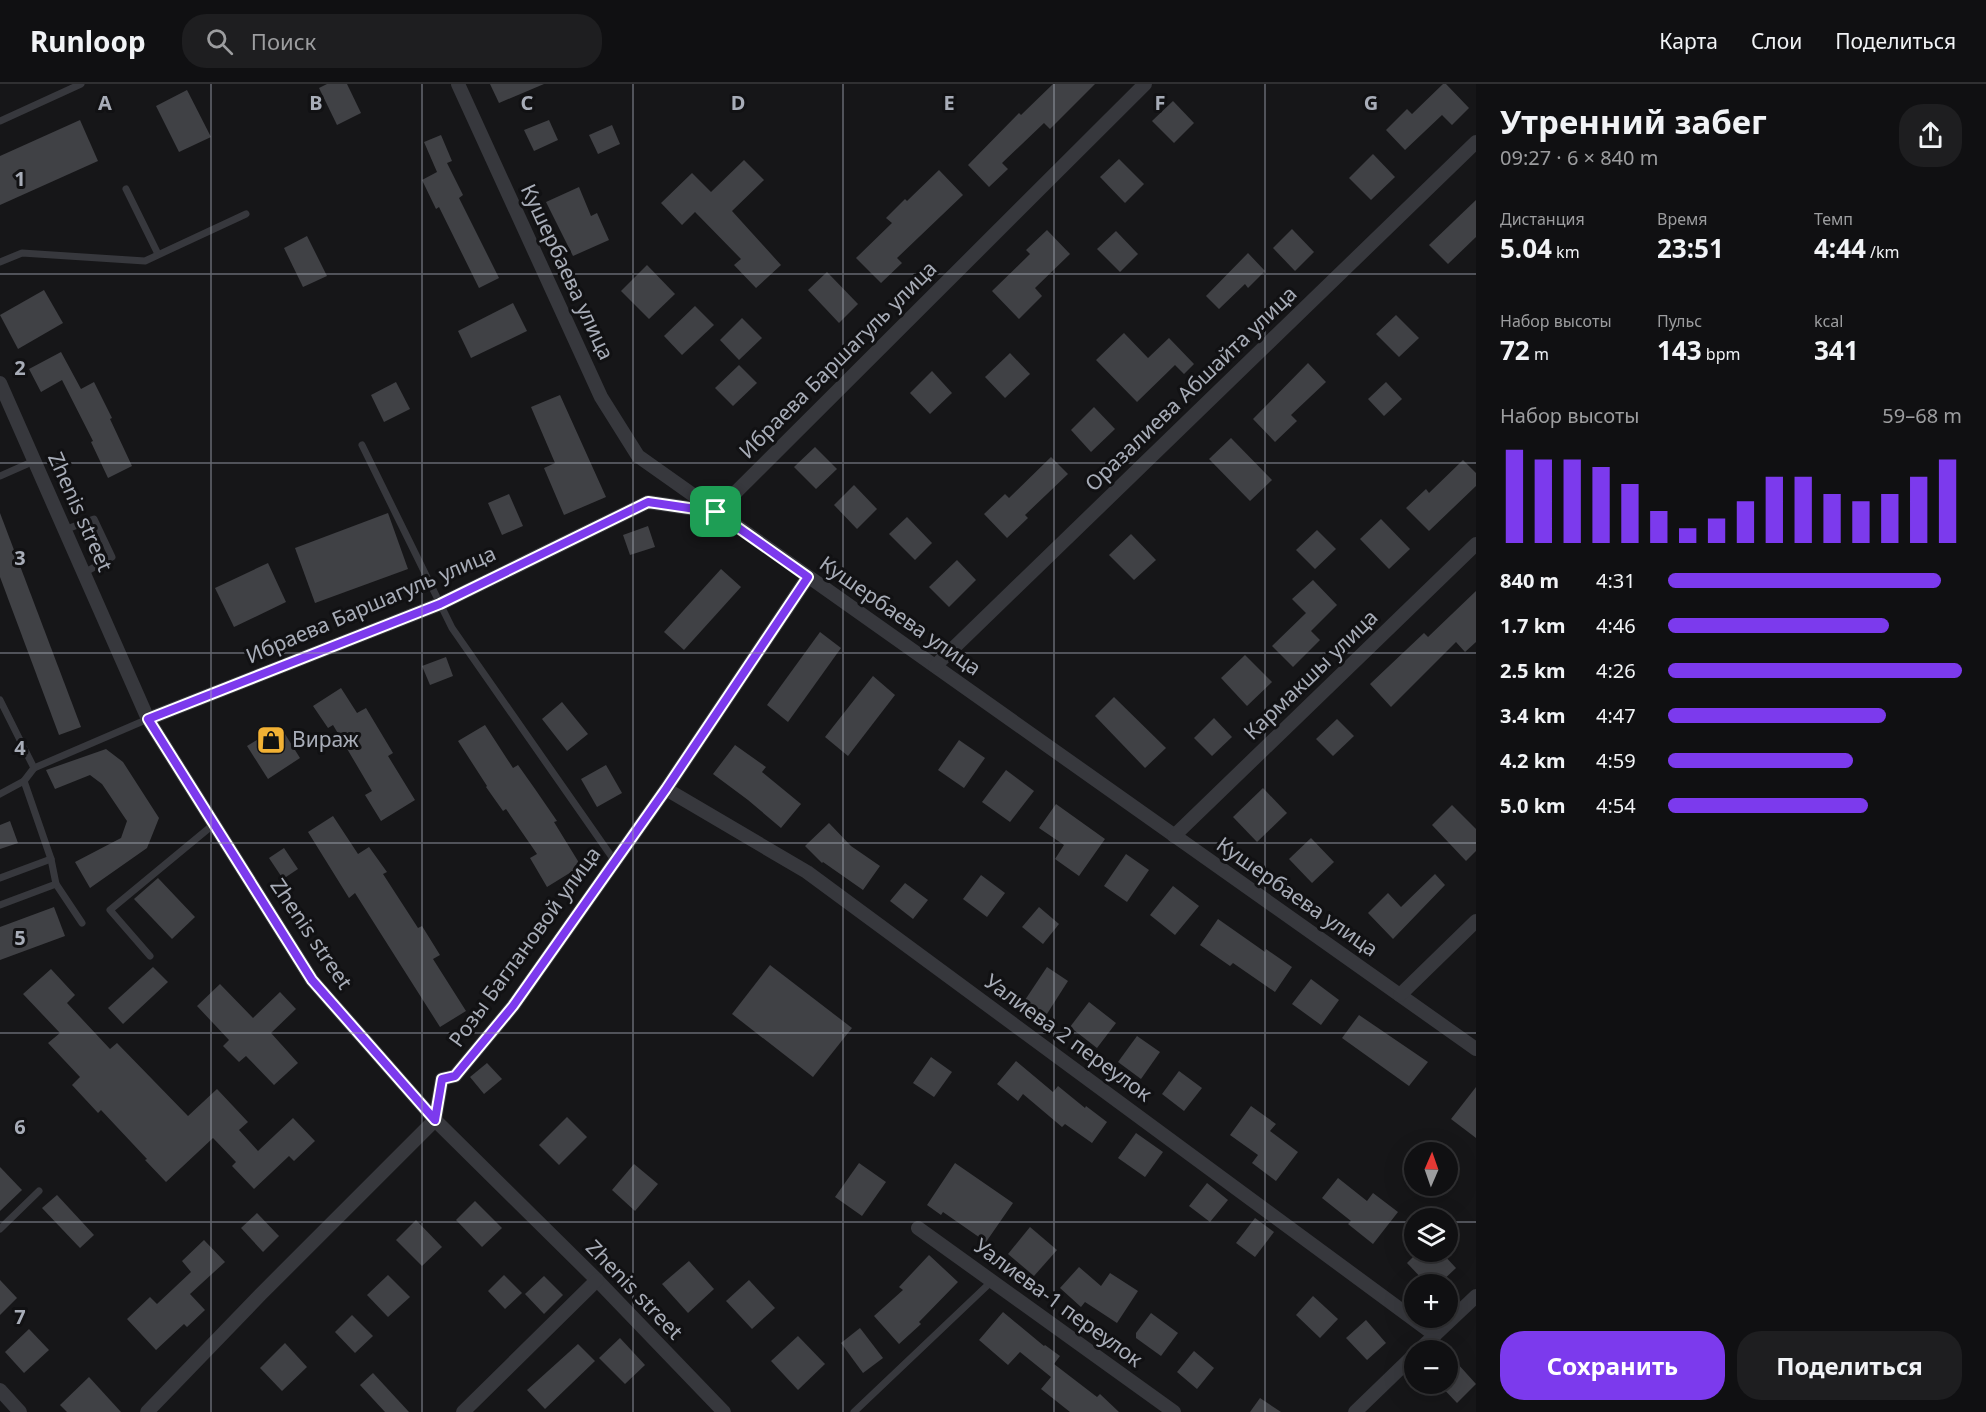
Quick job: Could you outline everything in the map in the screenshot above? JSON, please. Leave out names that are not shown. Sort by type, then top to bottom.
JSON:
[{"type":"street","name":"Кушербаева улица","points":[[458,84],[601,397],[638,456],[1476,1049]]},
{"type":"street","name":"Ибраева Баршагуль улица","points":[[148,719],[440,604],[648,502],[716,512],[1145,84]]},
{"type":"street","name":"Оразалиева Абшайта улица","points":[[934,666],[1476,142]]},
{"type":"street","name":"Zhenis street","points":[[0,383],[148,719],[312,980],[435,1120],[597,1280],[724,1412]]},
{"type":"street","name":"Кармакшы улица","points":[[1174,836],[1476,544]]},
{"type":"street","name":"Розы Баглановой улица","points":[[435,1120],[442,1079],[455,1076],[513,1006],[666,789],[808,577]]},
{"type":"street","name":"Уалиева 2 переулок","points":[[666,789],[807,872],[1435,1335]]},
{"type":"street","points":[[1400,995],[1476,921]]},
{"type":"street","points":[[147,1412],[435,1120]]},
{"type":"street","name":"Уалиева-1 переулок","points":[[918,1228],[1174,1412]]},
{"type":"street","points":[[463,1412],[597,1280]]},
{"type":"street","points":[[1430,1340],[1476,1296]]},
{"type":"street","points":[[1355,1412],[1404,1365]]},
{"type":"street","points":[[0,1390],[20,1412]]},
{"type":"lane","points":[[0,122],[81,84]]},
{"type":"lane","points":[[126,189],[158,255]]},
{"type":"lane","points":[[0,262],[22,252],[145,261],[246,214]]},
{"type":"lane","points":[[362,445],[452,628],[614,860]]},
{"type":"lane","points":[[0,476],[34,461]]},
{"type":"lane","points":[[64,530],[94,519],[112,557],[84,573]]},
{"type":"lane","points":[[0,700],[34,768]]},
{"type":"lane","points":[[0,794],[24,781],[34,768],[148,719]]},
{"type":"lane","points":[[24,781],[51,859],[56,884],[82,923]]},
{"type":"lane","points":[[150,956],[111,910],[214,824]]},
{"type":"lane","points":[[0,878],[51,859]]},
{"type":"lane","points":[[0,905],[56,884]]},
{"type":"lane","points":[[0,1229],[39,1191]]},
{"type":"lane","points":[[854,1412],[992,1281]]},
{"type":"building","points":[[327,84],[347,84],[361,113],[337,125],[319,88]]},
{"type":"building","points":[[490,84],[544,84],[499,103]]},
{"type":"building","points":[[1053,84],[1095,84],[1050,129],[1044,123],[1002,163],[1008,169],[989,187],[968,165],[1019,113],[1021,115]]},
{"type":"building","points":[[1443,84],[1446,84],[1469,108],[1452,125],[1442,115],[1405,150],[1386,130],[1407,109],[1412,114]]},
{"type":"building","points":[[187,90],[211,137],[179,152],[156,106]]},
{"type":"building","points":[[1173,101],[1194,123],[1174,143],[1152,121]]},
{"type":"building","points":[[80,120],[98,161],[0,205],[0,156]]},
{"type":"building","points":[[549,120],[558,140],[534,151],[524,130]]},
{"type":"building","points":[[612,125],[620,144],[598,154],[589,135]]},
{"type":"building","points":[[441,135],[452,161],[447,163],[463,195],[459,198],[499,278],[479,288],[439,207],[436,209],[422,180],[437,172],[424,142]]},
{"type":"building","points":[[1373,154],[1395,177],[1371,200],[1349,178]]},
{"type":"building","points":[[1119,159],[1144,184],[1125,203],[1100,177]]},
{"type":"building","points":[[744,160],[764,180],[732,211],[781,265],[756,288],[734,265],[741,259],[695,212],[682,225],[661,203],[692,173],[711,192]]},
{"type":"building","points":[[939,170],[963,195],[897,258],[902,263],[881,283],[856,258],[892,223],[886,218]]},
{"type":"building","points":[[579,187],[591,216],[597,213],[609,240],[573,256],[546,202]]},
{"type":"building","points":[[1476,200],[1476,237],[1448,264],[1429,245]]},
{"type":"building","points":[[1292,229],[1314,252],[1295,271],[1273,248]]},
{"type":"building","points":[[1047,230],[1070,254],[1035,288],[1042,296],[1019,319],[992,291],[1030,254],[1026,250]]},
{"type":"building","points":[[1116,231],[1138,254],[1120,272],[1097,249]]},
{"type":"building","points":[[307,236],[327,276],[303,287],[284,248]]},
{"type":"building","points":[[1248,253],[1265,271],[1248,288],[1245,284],[1219,309],[1206,296]]},
{"type":"building","points":[[647,265],[675,294],[649,319],[621,291]]},
{"type":"building","points":[[827,272],[858,304],[839,323],[808,290]]},
{"type":"building","points":[[44,290],[63,323],[18,349],[0,315]]},
{"type":"building","points":[[513,303],[527,331],[471,358],[458,331]]},
{"type":"building","points":[[695,306],[714,325],[682,355],[664,336]]},
{"type":"building","points":[[1396,315],[1419,338],[1399,357],[1376,334]]},
{"type":"building","points":[[742,318],[762,338],[739,360],[720,340]]},
{"type":"building","points":[[1124,333],[1148,358],[1169,338],[1194,364],[1184,374],[1175,365],[1137,402],[1096,360]]},
{"type":"building","points":[[61,352],[81,389],[94,382],[132,466],[108,478],[91,442],[93,441],[62,380],[41,392],[29,369]]},
{"type":"building","points":[[1010,353],[1030,374],[1005,398],[985,377]]},
{"type":"building","points":[[1308,363],[1326,382],[1291,415],[1297,421],[1275,442],[1253,419]]},
{"type":"building","points":[[739,365],[757,383],[733,406],[715,388]]},
{"type":"building","points":[[932,371],[952,393],[930,414],[910,393]]},
{"type":"building","points":[[396,382],[410,409],[384,422],[371,395]]},
{"type":"building","points":[[1386,382],[1402,399],[1384,416],[1368,399]]},
{"type":"building","points":[[560,395],[606,497],[564,515],[544,468],[555,463],[531,407]]},
{"type":"building","points":[[1094,407],[1115,429],[1091,452],[1071,430]]},
{"type":"building","points":[[1231,438],[1272,480],[1250,501],[1209,459]]},
{"type":"building","points":[[815,447],[837,469],[816,489],[794,467]]},
{"type":"building","points":[[1051,457],[1068,474],[1025,515],[1028,518],[1007,538],[984,514],[1005,494],[1009,498]]},
{"type":"building","points":[[1463,460],[1476,473],[1476,486],[1429,531],[1406,508],[1426,489],[1429,493]]},
{"type":"building","points":[[854,485],[877,509],[857,529],[834,505]]},
{"type":"building","points":[[509,494],[523,526],[502,535],[488,503]]},
{"type":"building","points":[[0,513],[81,727],[59,735],[0,577]]},
{"type":"building","points":[[388,513],[408,569],[315,603],[295,548]]},
{"type":"building","points":[[907,517],[932,543],[915,560],[889,534]]},
{"type":"building","points":[[1381,519],[1410,549],[1389,569],[1360,539]]},
{"type":"building","points":[[648,526],[655,547],[630,555],[623,535]]},
{"type":"building","points":[[1317,530],[1336,549],[1315,569],[1296,550]]},
{"type":"building","points":[[1131,534],[1156,560],[1134,580],[1109,555]]},
{"type":"building","points":[[957,560],[976,580],[949,607],[929,587]]},
{"type":"building","points":[[268,563],[286,602],[234,627],[215,588]]},
{"type":"building","points":[[721,569],[741,587],[684,650],[664,632]]},
{"type":"building","points":[[1313,580],[1337,605],[1311,631],[1320,640],[1293,667],[1272,646],[1306,613],[1292,599]]},
{"type":"building","points":[[1476,591],[1476,642],[1465,652],[1456,642],[1391,707],[1370,684],[1424,633],[1428,637]]},
{"type":"building","points":[[820,632],[841,648],[788,722],[767,705]]},
{"type":"building","points":[[1245,655],[1272,682],[1247,706],[1221,678]]},
{"type":"building","points":[[446,657],[453,676],[430,685],[422,666]]},
{"type":"building","points":[[873,676],[895,695],[848,756],[825,737]]},
{"type":"building","points":[[341,688],[357,713],[366,708],[393,753],[388,756],[415,800],[381,821],[365,795],[372,791],[333,725],[328,728],[313,706]]},
{"type":"building","points":[[1114,697],[1166,748],[1145,768],[1095,716]]},
{"type":"building","points":[[562,702],[588,734],[567,751],[542,719]]},
{"type":"building","points":[[1214,718],[1232,737],[1212,756],[1194,738]]},
{"type":"building","points":[[1337,719],[1354,736],[1333,756],[1316,739]]},
{"type":"building","points":[[485,725],[513,768],[518,765],[557,821],[554,822],[581,866],[547,887],[530,858],[537,854],[506,809],[503,811],[486,787],[458,741]]},
{"type":"building","points":[[280,726],[300,758],[268,779],[247,746]]},
{"type":"building","points":[[959,740],[985,758],[964,788],[938,770]]},
{"type":"building","points":[[735,745],[766,767],[762,772],[801,804],[781,828],[713,774]]},
{"type":"building","points":[[106,749],[123,762],[159,818],[147,848],[90,888],[75,862],[121,838],[127,821],[102,784],[90,775],[55,789],[46,770]]},
{"type":"building","points":[[606,765],[622,793],[597,807],[581,779]]},
{"type":"building","points":[[1006,770],[1034,791],[1010,822],[982,802]]},
{"type":"building","points":[[1263,788],[1287,813],[1257,842],[1233,817]]},
{"type":"building","points":[[1056,804],[1105,839],[1079,876],[1055,859],[1064,845],[1039,828]]},
{"type":"building","points":[[1452,805],[1476,829],[1476,851],[1466,861],[1432,825]]},
{"type":"building","points":[[333,816],[358,854],[369,847],[387,872],[383,874],[418,928],[422,926],[440,955],[433,959],[466,1011],[440,1027],[355,893],[349,898],[308,832]]},
{"type":"building","points":[[10,821],[18,843],[0,849],[0,825]]},
{"type":"building","points":[[829,823],[851,846],[880,866],[863,890],[822,863],[805,846]]},
{"type":"building","points":[[1311,838],[1334,862],[1312,883],[1289,859]]},
{"type":"building","points":[[284,848],[298,869],[283,879],[269,858]]},
{"type":"building","points":[[1126,854],[1149,870],[1127,902],[1104,886]]},
{"type":"building","points":[[1435,874],[1445,885],[1393,939],[1368,913],[1388,893],[1401,907]]},
{"type":"building","points":[[981,875],[1005,893],[987,917],[963,899]]},
{"type":"building","points":[[158,878],[195,917],[172,939],[134,899]]},
{"type":"building","points":[[905,883],[928,900],[913,919],[890,901]]},
{"type":"building","points":[[1173,886],[1199,906],[1175,935],[1150,915]]},
{"type":"building","points":[[54,907],[65,936],[0,960],[0,927]]},
{"type":"building","points":[[1039,907],[1059,924],[1043,944],[1022,927]]},
{"type":"building","points":[[1218,919],[1265,952],[1266,949],[1292,967],[1275,992],[1233,963],[1230,966],[1200,945]]},
{"type":"building","points":[[770,965],[852,1028],[813,1077],[732,1014]]},
{"type":"building","points":[[153,967],[168,982],[123,1024],[108,1008]]},
{"type":"building","points":[[1047,967],[1068,981],[1045,1017],[1023,1003]]},
{"type":"building","points":[[51,969],[75,995],[67,1003],[110,1049],[117,1043],[188,1116],[217,1089],[248,1122],[239,1130],[258,1151],[293,1118],[315,1141],[294,1161],[289,1156],[254,1189],[232,1166],[236,1162],[213,1138],[166,1182],[101,1110],[98,1113],[72,1085],[80,1077],[48,1043],[60,1033],[23,994]]},
{"type":"building","points":[[1311,979],[1339,1000],[1321,1025],[1292,1004]]},
{"type":"building","points":[[220,984],[253,1018],[280,992],[296,1009],[271,1033],[298,1063],[274,1085],[246,1056],[239,1062],[223,1046],[229,1040],[197,1006]]},
{"type":"building","points":[[1089,1002],[1116,1023],[1097,1048],[1070,1027]]},
{"type":"building","points":[[1359,1015],[1428,1062],[1409,1086],[1342,1038]]},
{"type":"building","points":[[1137,1036],[1160,1052],[1141,1079],[1118,1062]]},
{"type":"building","points":[[931,1057],[952,1072],[934,1097],[913,1083]]},
{"type":"building","points":[[1016,1061],[1053,1092],[1058,1086],[1107,1122],[1092,1143],[1065,1124],[1062,1127],[1023,1094],[1018,1101],[997,1084]]},
{"type":"building","points":[[487,1063],[502,1079],[484,1094],[470,1077]]},
{"type":"building","points":[[1179,1071],[1202,1088],[1184,1111],[1162,1094]]},
{"type":"building","points":[[1476,1087],[1476,1138],[1451,1119]]},
{"type":"building","points":[[1251,1106],[1276,1124],[1270,1131],[1298,1152],[1276,1181],[1252,1163],[1258,1155],[1230,1135]]},
{"type":"building","points":[[567,1117],[587,1137],[559,1165],[539,1145]]},
{"type":"building","points":[[1136,1133],[1163,1152],[1145,1177],[1118,1158]]},
{"type":"building","points":[[859,1163],[886,1182],[862,1216],[835,1197]]},
{"type":"building","points":[[955,1163],[1013,1203],[986,1242],[943,1212],[941,1215],[927,1205]]},
{"type":"building","points":[[634,1164],[658,1184],[635,1211],[612,1190]]},
{"type":"building","points":[[0,1167],[22,1190],[0,1211]]},
{"type":"building","points":[[1338,1178],[1367,1201],[1373,1193],[1398,1212],[1373,1244],[1348,1224],[1351,1221],[1322,1198]]},
{"type":"building","points":[[1207,1183],[1228,1200],[1210,1222],[1189,1206]]},
{"type":"building","points":[[57,1195],[94,1235],[80,1248],[42,1208]]},
{"type":"building","points":[[475,1201],[502,1228],[482,1247],[456,1220]]},
{"type":"building","points":[[257,1213],[279,1236],[263,1252],[241,1228]]},
{"type":"building","points":[[1255,1218],[1274,1232],[1255,1257],[1236,1243]]},
{"type":"building","points":[[416,1220],[442,1247],[422,1266],[396,1240]]},
{"type":"building","points":[[1030,1227],[1057,1250],[1034,1276],[1008,1254]]},
{"type":"building","points":[[204,1240],[225,1262],[190,1294],[205,1310],[187,1327],[184,1324],[156,1350],[127,1319],[150,1297],[157,1304],[191,1272],[182,1261]]},
{"type":"building","points":[[929,1255],[958,1282],[919,1322],[921,1324],[899,1344],[874,1316],[903,1290],[899,1287]]},
{"type":"building","points":[[689,1261],[714,1289],[688,1313],[662,1284]]},
{"type":"building","points":[[1450,1262],[1456,1268],[1450,1274],[1417,1274],[1407,1263]]},
{"type":"building","points":[[1079,1267],[1101,1286],[1110,1273],[1138,1291],[1117,1323],[1085,1302],[1081,1307],[1060,1288]]},
{"type":"building","points":[[388,1275],[410,1297],[388,1317],[367,1295]]},
{"type":"building","points":[[504,1275],[522,1293],[505,1309],[488,1291]]},
{"type":"building","points":[[544,1276],[563,1295],[544,1314],[525,1294]]},
{"type":"building","points":[[0,1280],[17,1298],[0,1315]]},
{"type":"building","points":[[749,1280],[775,1308],[752,1329],[726,1301]]},
{"type":"building","points":[[1313,1296],[1338,1319],[1320,1338],[1296,1315]]},
{"type":"building","points":[[1003,1312],[1044,1346],[1060,1356],[1054,1364],[1097,1397],[1100,1394],[1119,1412],[1070,1412],[1041,1389],[1051,1377],[1020,1352],[1008,1365],[979,1340]]},
{"type":"building","points":[[1151,1313],[1178,1333],[1161,1356],[1136,1338],[1136,1333]]},
{"type":"building","points":[[352,1315],[373,1336],[355,1353],[335,1332]]},
{"type":"building","points":[[1366,1320],[1386,1343],[1367,1360],[1346,1338]]},
{"type":"building","points":[[860,1328],[883,1358],[863,1373],[841,1343]]},
{"type":"building","points":[[29,1329],[49,1350],[24,1373],[5,1352]]},
{"type":"building","points":[[798,1336],[825,1364],[798,1390],[771,1361]]},
{"type":"building","points":[[620,1338],[645,1365],[625,1384],[599,1358]]},
{"type":"building","points":[[285,1343],[307,1367],[282,1391],[260,1368]]},
{"type":"building","points":[[578,1344],[595,1361],[545,1409],[527,1390]]},
{"type":"building","points":[[1194,1351],[1214,1368],[1197,1389],[1177,1372]]},
{"type":"building","points":[[1458,1364],[1476,1384],[1457,1403],[1448,1394],[1458,1394]]},
{"type":"building","points":[[373,1373],[409,1412],[385,1412],[360,1385]]},
{"type":"building","points":[[89,1377],[121,1412],[67,1412],[60,1405]]},
{"type":"building","points":[[1260,1398],[1281,1412],[1250,1412]]},
{"type":"place","name":"Вираж","points":[[271,740]]},
{"type":"route","points":[[648,502],[716,512],[808,577],[666,789],[513,1006],[455,1076],[442,1079],[435,1120],[312,980],[148,719],[440,604],[648,502]]}]
